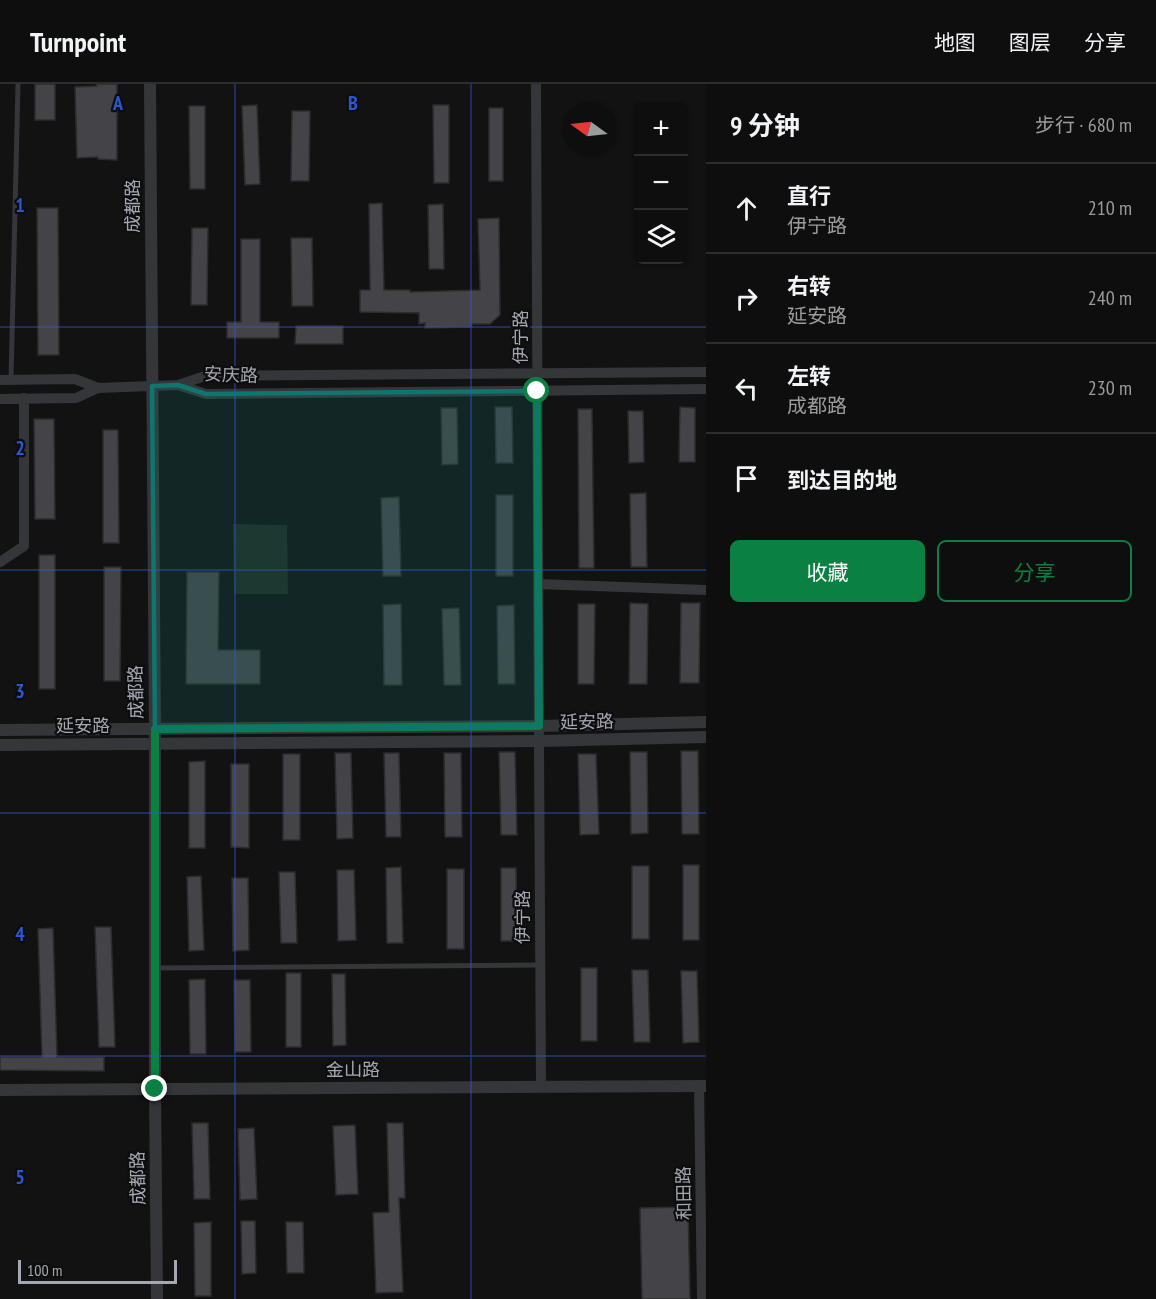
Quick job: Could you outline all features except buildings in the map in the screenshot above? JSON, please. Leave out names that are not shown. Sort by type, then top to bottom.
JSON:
[{"type":"street","name":"成都路","points":[[150,84],[158,1299]]},
{"type":"street","name":"伊宁路","points":[[536,84],[539,730]]},
{"type":"street","name":"安庆路","points":[[178,385],[205,376],[706,372]]},
{"type":"street","points":[[5,380],[75,379],[98,388]]},
{"type":"street","points":[[0,399],[76,398],[98,388],[178,385]]},
{"type":"street","name":"安庆路","points":[[178,385],[206,394],[706,389]]},
{"type":"street","points":[[0,562],[24,546],[24,398]]},
{"type":"street","points":[[538,585],[706,590]]},
{"type":"street","name":"延安路","points":[[0,730],[539,730],[706,722]]},
{"type":"street","name":"延安路","points":[[0,745],[540,741],[706,737]]},
{"type":"street","name":"伊宁路","points":[[539,747],[541,1087]]},
{"type":"street","name":"金山路","points":[[0,1090],[702,1086]]},
{"type":"street","name":"和田路","points":[[702,1086],[702,1299]]},
{"type":"lane","points":[[5,380],[18,84]]},
{"type":"lane","points":[[155,968],[540,965]]},
{"type":"highlighted area","points":[[178,385],[206,394],[537,391],[539,726],[155,729],[152,386]]},
{"type":"shaded area","points":[[233,524],[287,525],[288,594],[234,594]]},
{"type":"route","points":[[155,1089],[155,729],[539,726],[537,391]]}]
